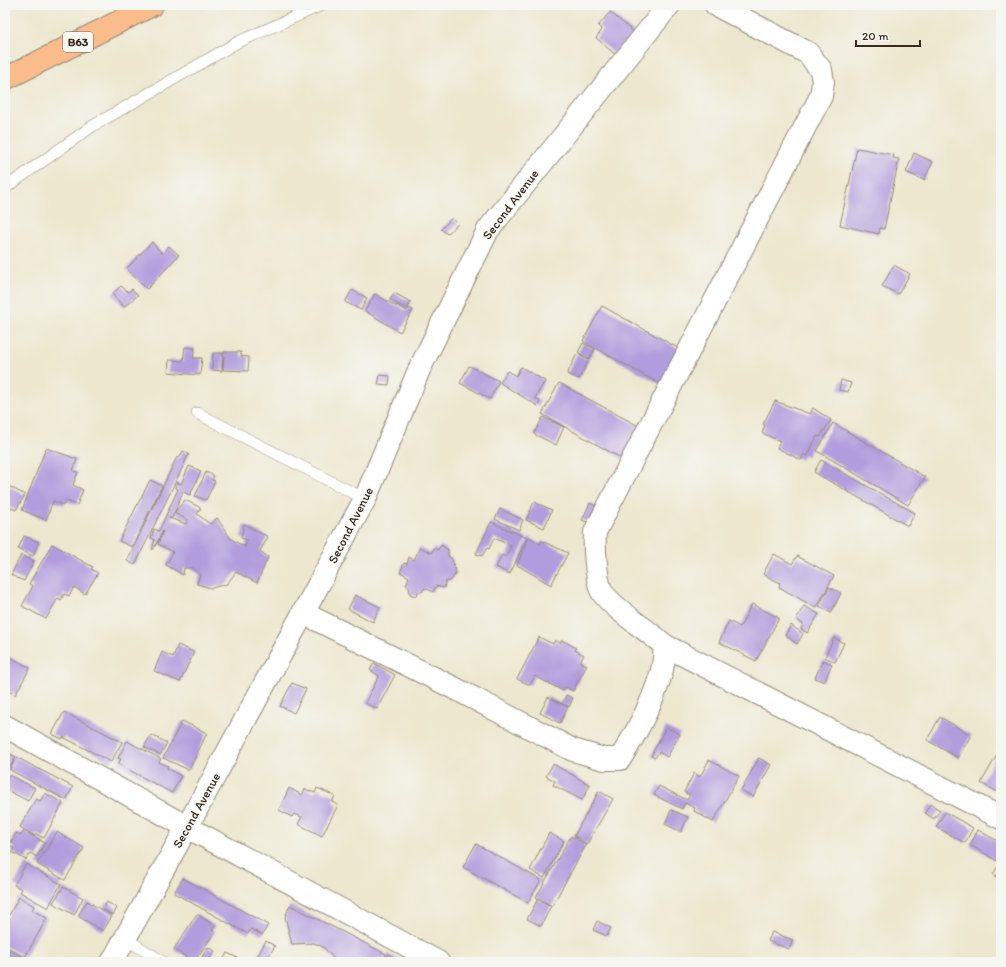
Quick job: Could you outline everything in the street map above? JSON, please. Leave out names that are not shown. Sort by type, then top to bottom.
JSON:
[{"type":"highway","name":"B63","points":[[5,79],[152,5]]},
{"type":"street","name":"Second Avenue","points":[[112,962],[126,939],[365,499],[419,370],[488,230],[670,5]]},
{"type":"street","points":[[716,5],[808,53],[821,70],[823,82],[821,96],[595,532],[594,546],[602,590],[617,606],[664,645],[1001,818]]},
{"type":"street","points":[[303,613],[456,689],[573,750],[604,759],[620,759],[631,741],[663,669],[665,654],[664,645]]},
{"type":"street","points":[[5,726],[187,827],[438,962]]},
{"type":"lane","points":[[5,188],[91,127],[238,42],[322,5]]},
{"type":"lane","points":[[197,414],[365,499]]},
{"type":"lane","points":[[126,939],[163,962]]},
{"type":"building","points":[[610,12],[635,33],[617,56],[596,38],[602,30],[598,26]]},
{"type":"building","points":[[857,148],[894,155],[893,158],[899,159],[884,229],[880,228],[879,234],[840,225]]},
{"type":"building","points":[[914,153],[933,162],[924,180],[906,172]]},
{"type":"building","points":[[452,218],[458,224],[447,234],[441,229]]},
{"type":"building","points":[[152,242],[162,253],[169,246],[179,255],[147,289],[126,269]]},
{"type":"building","points":[[894,265],[910,274],[898,294],[882,286]]},
{"type":"building","points":[[121,286],[128,292],[132,289],[138,295],[124,307],[112,294]]},
{"type":"building","points":[[352,290],[367,298],[361,310],[345,302]]},
{"type":"building","points":[[394,293],[411,302],[407,309],[390,300]]},
{"type":"building","points":[[375,294],[407,311],[409,308],[413,310],[400,332],[365,311]]},
{"type":"building","points":[[602,306],[687,353],[667,388],[583,341]]},
{"type":"building","points":[[583,343],[595,349],[589,359],[578,352]]},
{"type":"building","points":[[185,347],[195,348],[193,358],[202,358],[200,375],[168,372],[169,360],[183,361]]},
{"type":"building","points":[[224,352],[241,352],[241,356],[249,357],[248,371],[223,370]]},
{"type":"building","points":[[213,353],[223,353],[222,371],[212,370]]},
{"type":"building","points":[[577,354],[589,360],[579,379],[567,374]]},
{"type":"building","points":[[469,366],[499,381],[490,399],[460,383]]},
{"type":"building","points":[[521,367],[545,381],[535,398],[540,401],[538,406],[500,383],[507,371],[516,376]]},
{"type":"building","points":[[380,375],[390,376],[389,385],[378,384]]},
{"type":"building","points":[[841,380],[851,383],[848,392],[839,390]]},
{"type":"building","points":[[559,383],[646,430],[628,462],[542,414]]},
{"type":"building","points":[[775,401],[810,414],[813,408],[831,420],[820,437],[817,436],[807,457],[804,454],[801,460],[777,448],[780,441],[762,433],[765,425],[763,424]]},
{"type":"building","points":[[543,417],[564,427],[556,445],[534,434]]},
{"type":"building","points":[[833,423],[925,477],[908,505],[817,451]]},
{"type":"building","points":[[46,448],[77,459],[73,471],[78,472],[73,485],[83,490],[77,505],[66,501],[64,505],[53,501],[46,520],[22,510]]},
{"type":"building","points":[[183,451],[189,454],[135,565],[127,561],[177,457],[179,458]]},
{"type":"building","points":[[821,460],[915,513],[908,526],[814,472]]},
{"type":"building","points":[[189,466],[201,471],[190,495],[183,492],[174,513],[185,500],[201,508],[197,514],[210,524],[217,518],[231,539],[245,547],[247,540],[241,538],[244,524],[268,537],[260,551],[268,557],[257,583],[236,572],[227,584],[211,588],[197,584],[200,575],[192,568],[184,568],[183,575],[166,565],[173,552],[158,544],[163,531],[153,550],[152,549],[155,540],[151,538],[154,529],[159,531],[178,489],[175,488],[177,482],[181,484]],"holes":[[[174,513],[188,520],[186,524],[169,518],[172,518]]]},
{"type":"building","points":[[206,472],[214,476],[212,480],[215,481],[206,500],[195,496]]},
{"type":"building","points":[[150,480],[162,486],[132,547],[119,541]]},
{"type":"building","points":[[5,484],[25,495],[16,510],[5,505]]},
{"type":"building","points":[[534,502],[552,510],[544,528],[526,520]]},
{"type":"building","points":[[590,503],[604,510],[596,526],[582,520]]},
{"type":"building","points":[[500,509],[523,520],[519,530],[495,519]]},
{"type":"building","points":[[491,522],[527,538],[510,574],[496,567],[502,555],[506,557],[511,546],[494,538],[489,549],[487,548],[482,556],[476,554]]},
{"type":"building","points":[[24,536],[39,542],[33,556],[18,549]]},
{"type":"building","points":[[529,537],[540,544],[542,541],[568,553],[551,585],[517,565]]},
{"type":"building","points":[[52,544],[93,567],[91,569],[98,573],[85,594],[74,587],[69,596],[64,594],[61,600],[58,598],[46,619],[22,606],[33,586],[29,584]]},
{"type":"building","points":[[441,545],[448,550],[448,556],[452,559],[456,573],[453,578],[450,581],[446,581],[444,588],[436,586],[433,592],[425,588],[422,592],[418,592],[417,595],[414,596],[410,594],[409,587],[406,585],[409,577],[400,572],[404,563],[407,564],[409,557],[414,560],[420,547],[431,553],[434,548],[438,550]]},
{"type":"building","points":[[774,554],[792,564],[797,556],[834,576],[816,608],[779,587],[780,583],[763,574]]},
{"type":"building","points":[[21,555],[34,561],[24,581],[11,575]]},
{"type":"building","points":[[829,587],[841,593],[831,613],[819,606]]},
{"type":"building","points":[[355,595],[380,607],[373,622],[348,609]]},
{"type":"building","points":[[752,604],[779,618],[756,661],[719,642],[729,621],[740,627]]},
{"type":"building","points":[[804,606],[819,614],[807,633],[801,629],[803,624],[796,619]]},
{"type":"building","points":[[791,625],[803,634],[797,644],[785,635]]},
{"type":"building","points":[[539,637],[553,644],[555,640],[560,643],[562,640],[576,648],[575,650],[584,655],[580,662],[587,665],[573,691],[565,687],[563,691],[535,676],[530,685],[517,679]]},
{"type":"building","points":[[834,638],[844,643],[835,662],[825,657]]},
{"type":"building","points":[[178,645],[194,652],[180,682],[154,671],[162,652],[173,657]]},
{"type":"building","points":[[5,654],[30,668],[15,695],[5,689]]},
{"type":"building","points":[[823,660],[832,664],[824,682],[815,678]]},
{"type":"building","points":[[374,663],[395,675],[377,709],[365,703],[379,676],[370,670]]},
{"type":"building","points":[[292,683],[306,689],[294,713],[280,706]]},
{"type":"building","points":[[566,695],[573,698],[569,707],[562,704]]},
{"type":"building","points":[[548,697],[568,707],[560,723],[540,713]]},
{"type":"building","points":[[64,712],[122,742],[111,762],[63,737],[62,739],[52,734]]},
{"type":"building","points":[[940,717],[971,735],[958,758],[927,740]]},
{"type":"building","points":[[182,721],[207,733],[189,770],[163,758]]},
{"type":"building","points":[[666,727],[680,734],[667,757],[659,752],[655,758],[651,756]]},
{"type":"building","points":[[151,735],[167,743],[160,755],[144,747]]},
{"type":"building","points":[[127,741],[161,759],[159,762],[168,766],[167,768],[181,776],[172,793],[118,764],[121,759],[118,758]]},
{"type":"building","points":[[1001,748],[1001,794],[981,783]]},
{"type":"building","points":[[5,751],[16,757],[5,775]]},
{"type":"building","points":[[16,757],[73,787],[66,800],[10,770]]},
{"type":"building","points":[[759,758],[771,765],[753,797],[741,790]]},
{"type":"building","points":[[709,760],[739,776],[713,822],[694,811],[695,808],[685,803],[682,809],[654,795],[659,786],[687,800],[690,795],[684,792],[694,773],[700,777]]},
{"type":"building","points":[[553,764],[590,785],[582,800],[553,785],[555,781],[546,776]]},
{"type":"building","points":[[9,775],[35,788],[28,801],[5,789],[5,783]]},
{"type":"building","points":[[289,788],[302,795],[305,789],[315,793],[317,788],[335,796],[332,802],[338,805],[322,836],[298,824],[302,817],[294,814],[292,817],[279,810]]},
{"type":"building","points":[[599,791],[613,799],[587,844],[574,836]]},
{"type":"building","points":[[45,793],[63,803],[44,838],[36,834],[35,836],[20,827],[36,799],[40,801]]},
{"type":"building","points":[[930,804],[940,810],[934,819],[925,813]]},
{"type":"building","points":[[671,810],[688,817],[681,832],[665,824]]},
{"type":"building","points":[[945,812],[973,828],[965,843],[936,827]]},
{"type":"building","points":[[978,830],[1001,843],[999,862],[970,845]]},
{"type":"building","points":[[24,831],[45,843],[37,857],[30,853],[26,860],[12,852],[14,848],[9,845],[16,833],[21,835]]},
{"type":"building","points":[[57,832],[84,848],[65,880],[37,864]]},
{"type":"building","points":[[549,833],[564,841],[544,878],[530,870]]},
{"type":"building","points":[[571,836],[586,845],[552,906],[536,897]]},
{"type":"building","points":[[476,844],[541,880],[528,903],[463,867]]},
{"type":"building","points":[[1001,862],[1001,879],[993,874]]},
{"type":"building","points":[[26,864],[61,884],[48,908],[20,892],[22,889],[14,885]]},
{"type":"building","points":[[183,878],[268,925],[262,935],[251,929],[248,934],[174,893]]},
{"type":"building","points":[[63,887],[83,898],[74,915],[53,903]]},
{"type":"building","points":[[19,897],[34,906],[32,910],[47,918],[25,957],[5,946],[5,915],[8,917]]},
{"type":"building","points":[[538,899],[551,906],[541,926],[527,919]]},
{"type":"building","points":[[87,901],[112,916],[103,931],[78,916]]},
{"type":"building","points":[[107,902],[117,908],[113,915],[103,909]]},
{"type":"building","points":[[290,905],[386,954],[382,962],[337,962],[323,947],[314,943],[292,944],[285,917]]},
{"type":"building","points":[[197,914],[215,926],[212,930],[215,932],[194,962],[174,949]]},
{"type":"building","points":[[597,921],[611,928],[607,936],[593,930]]},
{"type":"building","points":[[772,932],[793,940],[789,949],[768,941]]},
{"type":"building","points":[[266,941],[275,946],[265,962],[254,962]]},
{"type":"building","points":[[208,947],[215,951],[207,962],[199,962]]},
{"type":"building","points":[[5,948],[25,959],[23,962],[5,962]]},
{"type":"building","points":[[227,953],[238,958],[236,962],[222,962]]},
{"type":"building","points":[[388,954],[402,962],[384,962]]}]
